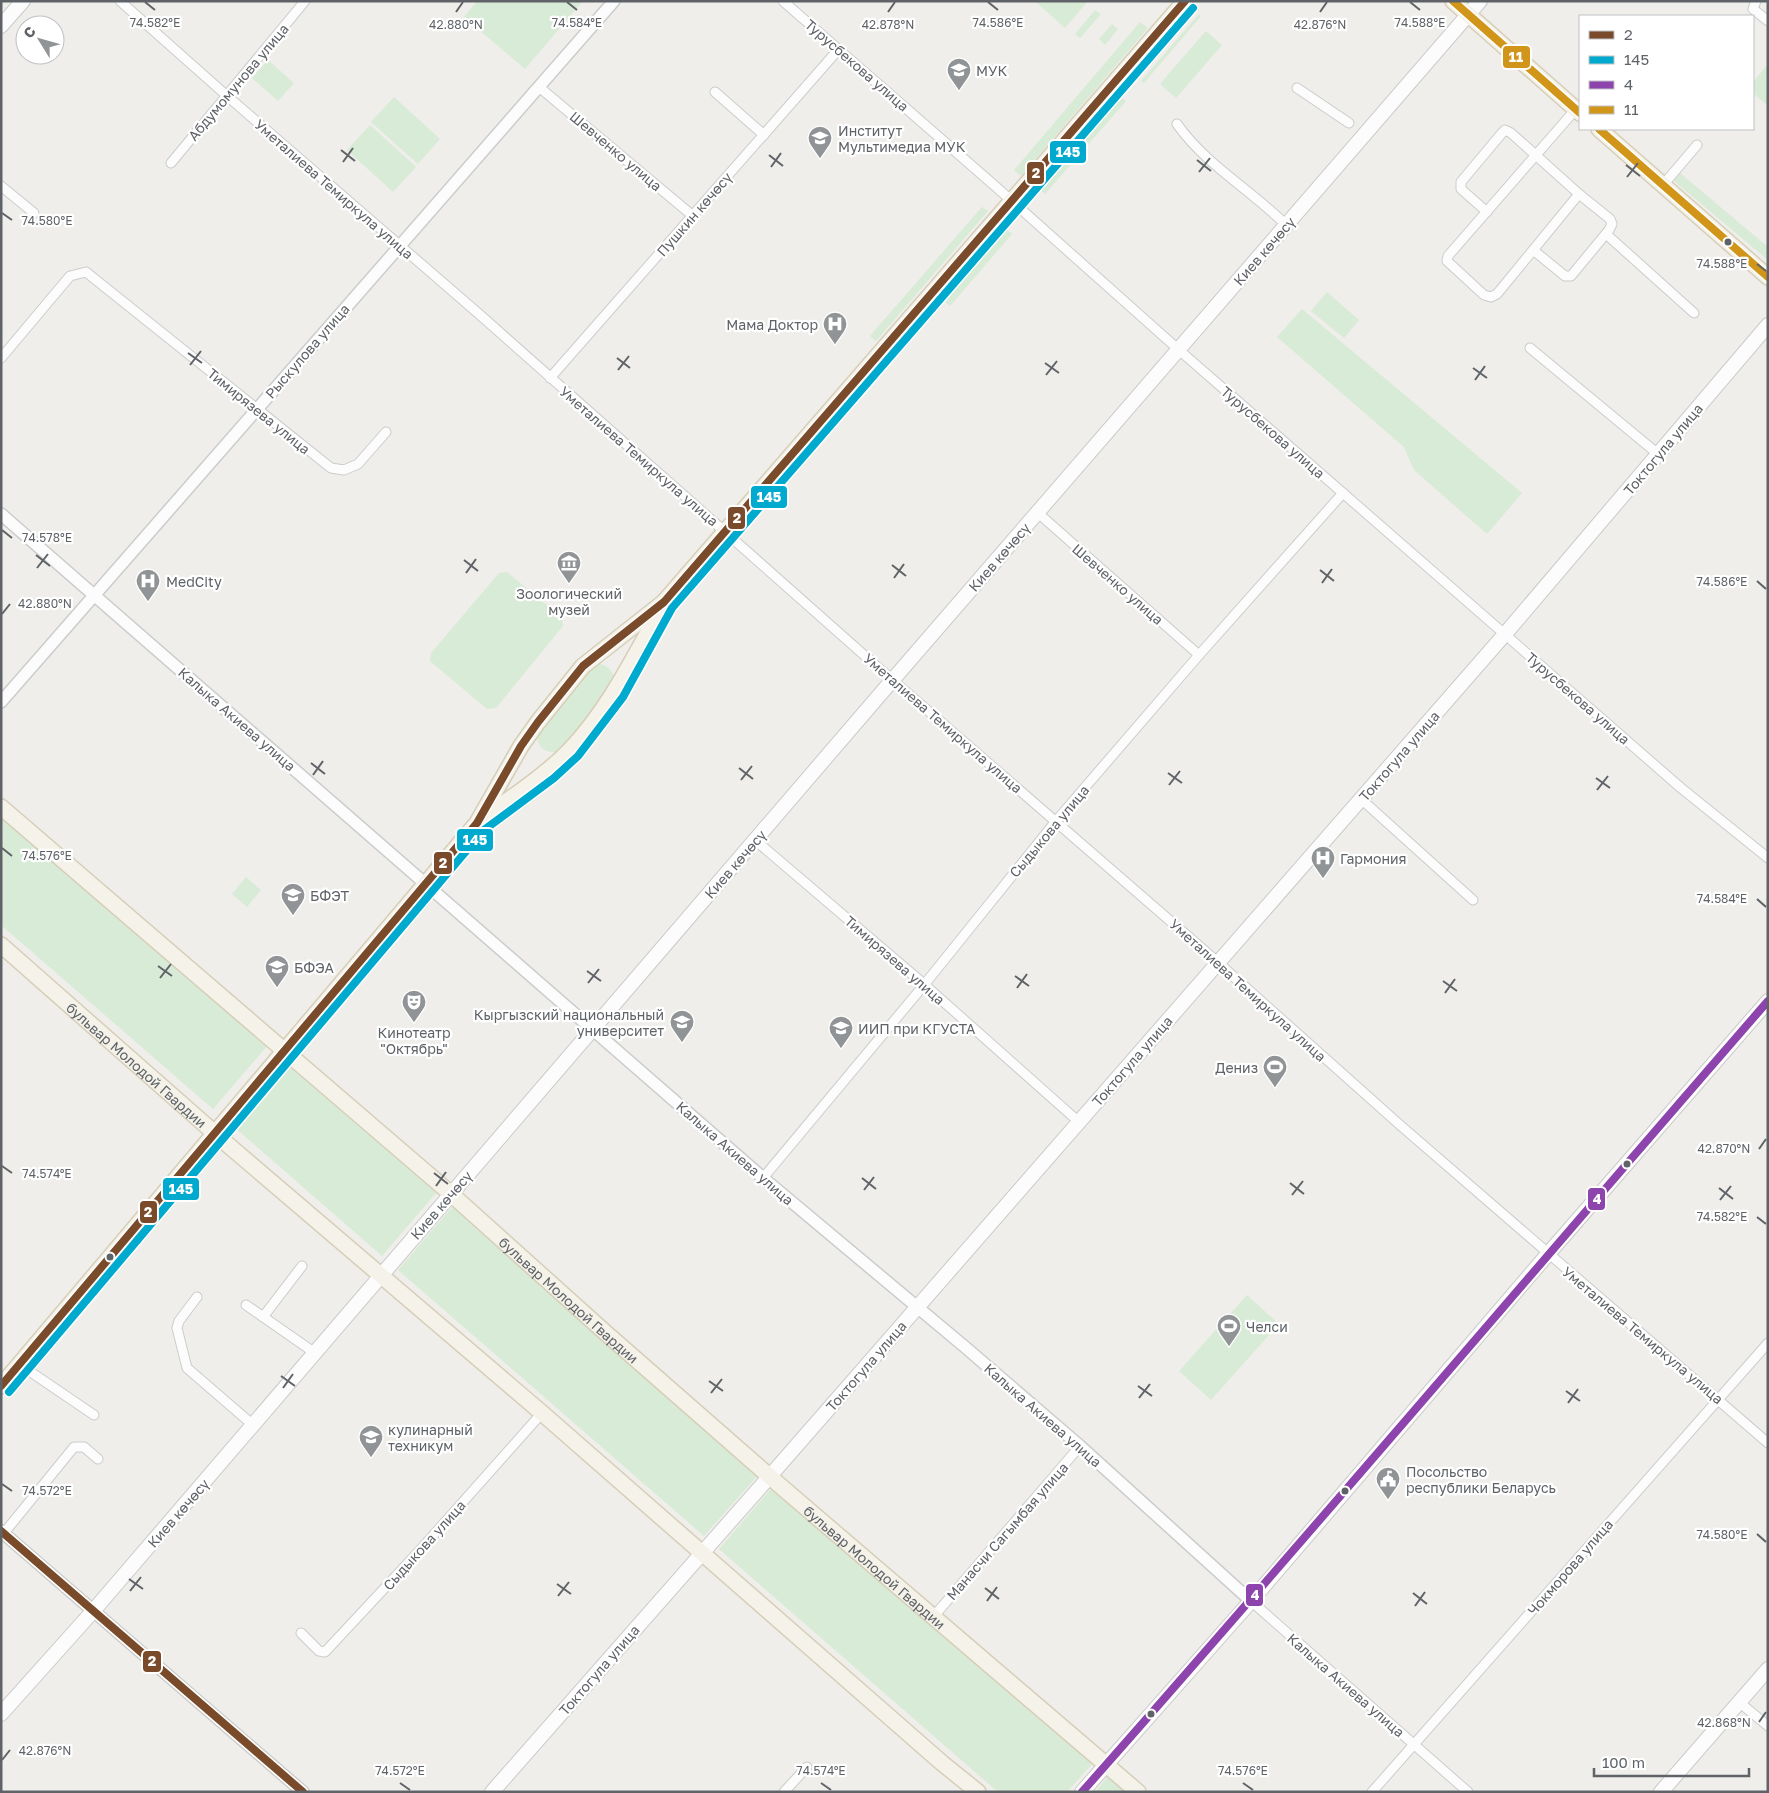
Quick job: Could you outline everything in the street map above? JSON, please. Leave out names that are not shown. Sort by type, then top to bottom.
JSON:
[{"type":"main road","points":[[1,26],[23,1]]},
{"type":"main road","points":[[1,1386],[477,823],[521,746],[583,666],[664,602],[1185,1]]},
{"type":"main road","points":[[1453,1],[1578,111]]},
{"type":"main road","name":"Киев көчөсү","points":[[1,1714],[94,1610],[382,1275],[450,1193],[1480,1]]},
{"type":"main road","points":[[1600,130],[1768,277]]},
{"type":"main road","name":"Токтогула улица","points":[[492,1792],[1505,634],[1768,325]]},
{"type":"main road","points":[[477,823],[548,770],[570,750],[615,692],[664,602]]},
{"type":"main road","name":"бульвар Молодой Гвардии","points":[[1,807],[450,1193],[607,1334],[770,1476],[1138,1792]]},
{"type":"main road","name":"бульвар Молодой Гвардии","points":[[1,946],[214,1132],[542,1413],[942,1763],[978,1792]]},
{"type":"main road","points":[[1082,1792],[1251,1601],[1548,1254],[1768,1001]]},
{"type":"main road","points":[[1661,1792],[1768,1669]]},
{"type":"street","name":"Уметалиева Темиркула улица","points":[[120,1],[1218,962],[1389,1116],[1768,1443]]},
{"type":"street","name":"Абдумомунова улица","points":[[171,163],[305,1]]},
{"type":"street","name":"Рыскулова улица","points":[[1,702],[614,1]]},
{"type":"street","name":"Турусбекова улица","points":[[783,1],[1690,796],[1768,858]]},
{"type":"street","points":[[1756,1],[1753,9],[1768,21]]},
{"type":"street","name":"Пушкин көчөсү","points":[[550,378],[838,50]]},
{"type":"street","name":"Шевченко улица","points":[[539,87],[693,216]]},
{"type":"street","points":[[1297,88],[1349,123]]},
{"type":"street","points":[[715,92],[764,135]]},
{"type":"street","points":[[1578,111],[1448,256],[1447,261],[1484,295],[1491,297],[1496,294],[1534,250],[1579,194]]},
{"type":"street","points":[[1177,124],[1196,148],[1273,211],[1286,225]]},
{"type":"street","points":[[1487,212],[1461,189],[1461,182],[1505,130],[1511,133],[1610,219],[1612,224],[1571,276],[1565,276],[1534,250]]},
{"type":"street","points":[[1662,185],[1697,145]]},
{"type":"street","points":[[1,186],[34,213]]},
{"type":"street","points":[[1606,234],[1694,313]]},
{"type":"street","name":"Тимирязева улица","points":[[1,358],[70,276],[86,272],[330,468],[344,470],[358,464],[386,432]]},
{"type":"street","points":[[1530,348],[1658,454]]},
{"type":"street","name":"Сыдыкова улица","points":[[763,1178],[924,985],[1056,821],[1198,655],[1343,493]]},
{"type":"street","name":"Калыка Акиева улица","points":[[1,514],[763,1178],[1080,1446],[1251,1601],[1468,1792]]},
{"type":"street","name":"Шевченко улица","points":[[1038,514],[1198,655]]},
{"type":"street","points":[[1361,799],[1473,900]]},
{"type":"street","name":"Тимирязева улица","points":[[755,840],[924,985],[1079,1122]]},
{"type":"street","points":[[263,1317],[302,1266]]},
{"type":"street","points":[[197,1297],[179,1320],[177,1328],[184,1363],[187,1368],[253,1425]]},
{"type":"street","points":[[246,1305],[315,1353]]},
{"type":"street","name":"Чокморова улица","points":[[1372,1792],[1768,1343]]},
{"type":"street","points":[[19,1364],[94,1415]]},
{"type":"street","name":"Сыдыкова улица","points":[[301,1633],[319,1651],[325,1652],[422,1548],[542,1413]]},
{"type":"street","name":"Манасчи Сагымбая улица","points":[[934,1616],[1080,1446]]},
{"type":"street","points":[[98,1459],[84,1447],[74,1447],[3,1532],[303,1792]]},
{"type":"street","points":[[1739,1702],[1768,1726]]},
{"type":"street","points":[[784,1792],[807,1767]]},
{"type":"green space","points":[[477,1],[583,1],[525,69],[464,17]]},
{"type":"green space","points":[[1038,1],[1088,1],[1065,28],[1037,3]]},
{"type":"green space","points":[[1095,10],[1101,14],[1080,38],[1075,34]]},
{"type":"green space","points":[[1199,14],[1201,16],[1144,83],[1141,81]]},
{"type":"green space","points":[[1140,22],[1148,28],[1021,176],[1014,170]]},
{"type":"green space","points":[[1112,24],[1118,29],[1105,45],[1099,39]]},
{"type":"green space","points":[[1206,31],[1222,45],[1176,98],[1160,84]]},
{"type":"green space","points":[[268,60],[294,83],[278,101],[252,78]]},
{"type":"green space","points":[[1768,64],[1767,105],[1754,94],[1754,81]]},
{"type":"green space","points":[[1117,94],[1126,101],[1045,194],[1036,186]]},
{"type":"green space","points":[[394,97],[440,139],[418,164],[371,122]]},
{"type":"green space","points":[[370,125],[416,167],[393,192],[347,150]]},
{"type":"green space","points":[[1680,173],[1768,247],[1768,260],[1674,181]]},
{"type":"green space","points":[[982,207],[988,211],[876,341],[870,336]]},
{"type":"green space","points":[[1006,229],[1012,234],[950,306],[944,301]]},
{"type":"green space","points":[[1327,292],[1359,320],[1344,338],[1311,311]]},
{"type":"green space","points":[[1302,309],[1522,493],[1487,534],[1414,470],[1404,447],[1277,337]]},
{"type":"green space","points":[[507,572],[562,618],[563,626],[496,708],[487,709],[430,661],[431,653],[499,573]]},
{"type":"green space","points":[[600,664],[612,672],[614,678],[613,686],[562,750],[548,752],[539,744],[537,735],[587,670]]},
{"type":"green space","points":[[1,813],[268,1045],[213,1109],[1,925]]},
{"type":"green space","points":[[246,877],[261,890],[247,907],[232,894]]},
{"type":"green space","points":[[288,1062],[437,1192],[382,1256],[233,1126]]},
{"type":"green space","points":[[453,1206],[760,1473],[704,1536],[398,1270]]},
{"type":"green space","name":"Челси","points":[[1247,1295],[1279,1324],[1211,1400],[1179,1371]]},
{"type":"green space","points":[[774,1485],[1093,1763],[1067,1792],[998,1792],[719,1549]]},
{"type":"green space","points":[[1108,1776],[1126,1792],[1095,1792]]},
{"type":"transit line","name":"2","points":[[1,1386],[477,823],[521,746],[583,666],[664,602],[1185,1]]},
{"type":"transit line","name":"11","points":[[1453,1],[1579,112]]},
{"type":"transit line","name":"145","points":[[9,1392],[484,830],[554,778],[578,756],[623,697],[672,608],[1193,8]]},
{"type":"transit line","name":"11","points":[[1600,130],[1768,277]]},
{"type":"transit line","name":"4","points":[[1082,1792],[1768,1001]]},
{"type":"transit line","name":"2","points":[[1,1531],[303,1792]]},
{"type":"place","name":"МУК","points":[[959,91]]},
{"type":"place","name":"Институт Мультимедиа МУК","points":[[820,159]]},
{"type":"place","name":"Мама Доктор","points":[[835,345]]},
{"type":"place","name":"Зоологический музей","points":[[569,584]]},
{"type":"place","name":"MedCity","points":[[148,602]]},
{"type":"place","name":"Гармония","points":[[1323,879]]},
{"type":"place","name":"БФЭТ","points":[[293,916]]},
{"type":"place","name":"БФЭА","points":[[277,988]]},
{"type":"place","name":"Кинотеатр \"Октябрь\"","points":[[414,1023]]},
{"type":"place","name":"Кыргызский национальный университет","points":[[682,1043]]},
{"type":"place","name":"ИИП при КГУСТА","points":[[841,1049]]},
{"type":"place","name":"Дениз","points":[[1275,1088]]},
{"type":"place","name":"Челси","points":[[1229,1347]]},
{"type":"place","name":"кулинарный техникум","points":[[371,1458]]},
{"type":"place","name":"Посольство республики Беларусь","points":[[1388,1500]]}]
